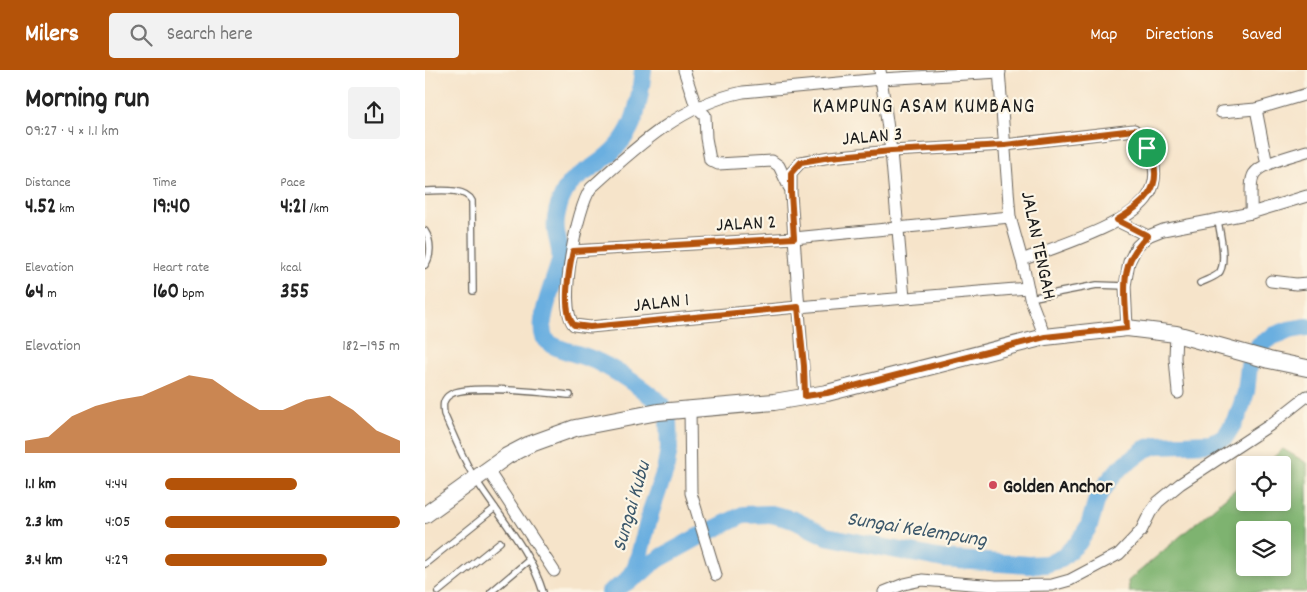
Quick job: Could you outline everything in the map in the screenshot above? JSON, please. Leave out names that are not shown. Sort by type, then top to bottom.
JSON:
[{"type":"main road","points":[[425,515],[481,474],[528,445],[575,428],[658,412],[774,402],[827,393],[1045,337],[1127,328],[1176,334],[1269,360],[1307,368]]},
{"type":"street","points":[[684,70],[697,107],[705,115],[706,138],[710,160],[717,164],[772,162],[779,166],[785,176],[791,193],[805,396]]},
{"type":"street","name":"JALAN 1","points":[[999,71],[880,75],[743,92],[721,97],[697,107],[650,136],[591,188],[585,196],[573,251],[567,294],[568,314],[571,322],[579,327],[590,327],[903,298],[1029,293]]},
{"type":"street","name":"JALAN TENGAH","points":[[999,71],[1010,217],[1029,293],[1045,337]]},
{"type":"street","points":[[880,75],[891,151],[903,298]]},
{"type":"street","points":[[1221,112],[1256,109],[1307,94]]},
{"type":"street","points":[[1256,109],[1267,165]]},
{"type":"street","name":"JALAN 3","points":[[791,193],[791,173],[801,162],[891,151],[1005,145],[1134,130],[1151,156],[1155,174],[1153,188],[1141,205],[1117,220],[1022,260]]},
{"type":"street","points":[[1251,213],[1253,175],[1267,165],[1307,150]]},
{"type":"street","points":[[1127,328],[1126,274],[1137,246],[1148,236],[1163,230],[1251,213],[1307,196]]},
{"type":"street","name":"JALAN 2","points":[[573,251],[794,238],[1010,217]]},
{"type":"street","points":[[1117,220],[1148,236]]},
{"type":"street","points":[[1271,281],[1296,284],[1307,282]]},
{"type":"street","points":[[1176,334],[1175,358],[1178,393]]},
{"type":"street","points":[[884,592],[904,584],[922,580],[996,586],[1052,585],[1070,580],[1104,563],[1129,544],[1141,531],[1158,502],[1180,484],[1270,425],[1307,396]]},
{"type":"street","points":[[690,408],[691,493],[716,575]]},
{"type":"street","points":[[481,474],[554,571]]},
{"type":"lane","points":[[425,191],[459,192],[467,194],[473,200],[473,290]]},
{"type":"lane","points":[[1200,283],[1218,274],[1222,268],[1223,257],[1218,220]]},
{"type":"lane","points":[[425,231],[429,238],[430,254],[425,264]]},
{"type":"lane","points":[[1029,293],[1097,286],[1125,286]]},
{"type":"lane","points":[[543,592],[539,578],[529,560],[495,508],[481,474],[444,414],[444,401],[451,394],[477,389],[570,395]]},
{"type":"lane","points":[[425,564],[495,508]]},
{"type":"lane","points":[[438,592],[500,542]]},
{"type":"lane","points":[[491,592],[529,560]]},
{"type":"green space","points":[[1283,449],[1307,463],[1307,592],[1129,592],[1128,581],[1236,489],[1236,511],[1291,511],[1291,456],[1275,456]]},
{"type":"waterway","name":"Sungai Kubu","points":[[643,70],[636,112],[626,134],[609,154],[571,183],[561,200],[556,216],[560,261],[544,313],[543,333],[550,344],[593,359],[606,366],[631,381],[661,404]]},
{"type":"waterway","name":"Sungai Kelempung","points":[[625,583],[662,557],[743,515],[771,514],[794,520],[826,536],[943,559],[1029,565],[1046,564],[1060,559],[1078,543],[1089,526],[1097,499],[1119,469],[1145,449],[1157,445],[1210,443],[1225,437],[1238,416],[1246,392],[1249,366],[1259,345],[1273,336],[1289,330],[1307,327]]},
{"type":"waterway","name":"Sungai Kubu","points":[[610,592],[625,583],[636,567],[651,511],[665,471],[669,449],[668,420]]},
{"type":"place","name":"Golden Anchor","points":[[993,485]]},
{"type":"district","name":"KAMPUNG ASAM KUMBANG","points":[[924,105]]},
{"type":"route","points":[[1134,130],[1147,148],[1154,165],[1153,188],[1141,205],[1117,220],[1148,236],[1137,246],[1129,262],[1126,274],[1127,328],[1045,337],[827,393],[805,396],[798,307],[590,327],[574,325],[568,314],[567,294],[573,251],[794,238],[791,173],[801,162],[891,151],[1005,145],[1134,130]]}]
